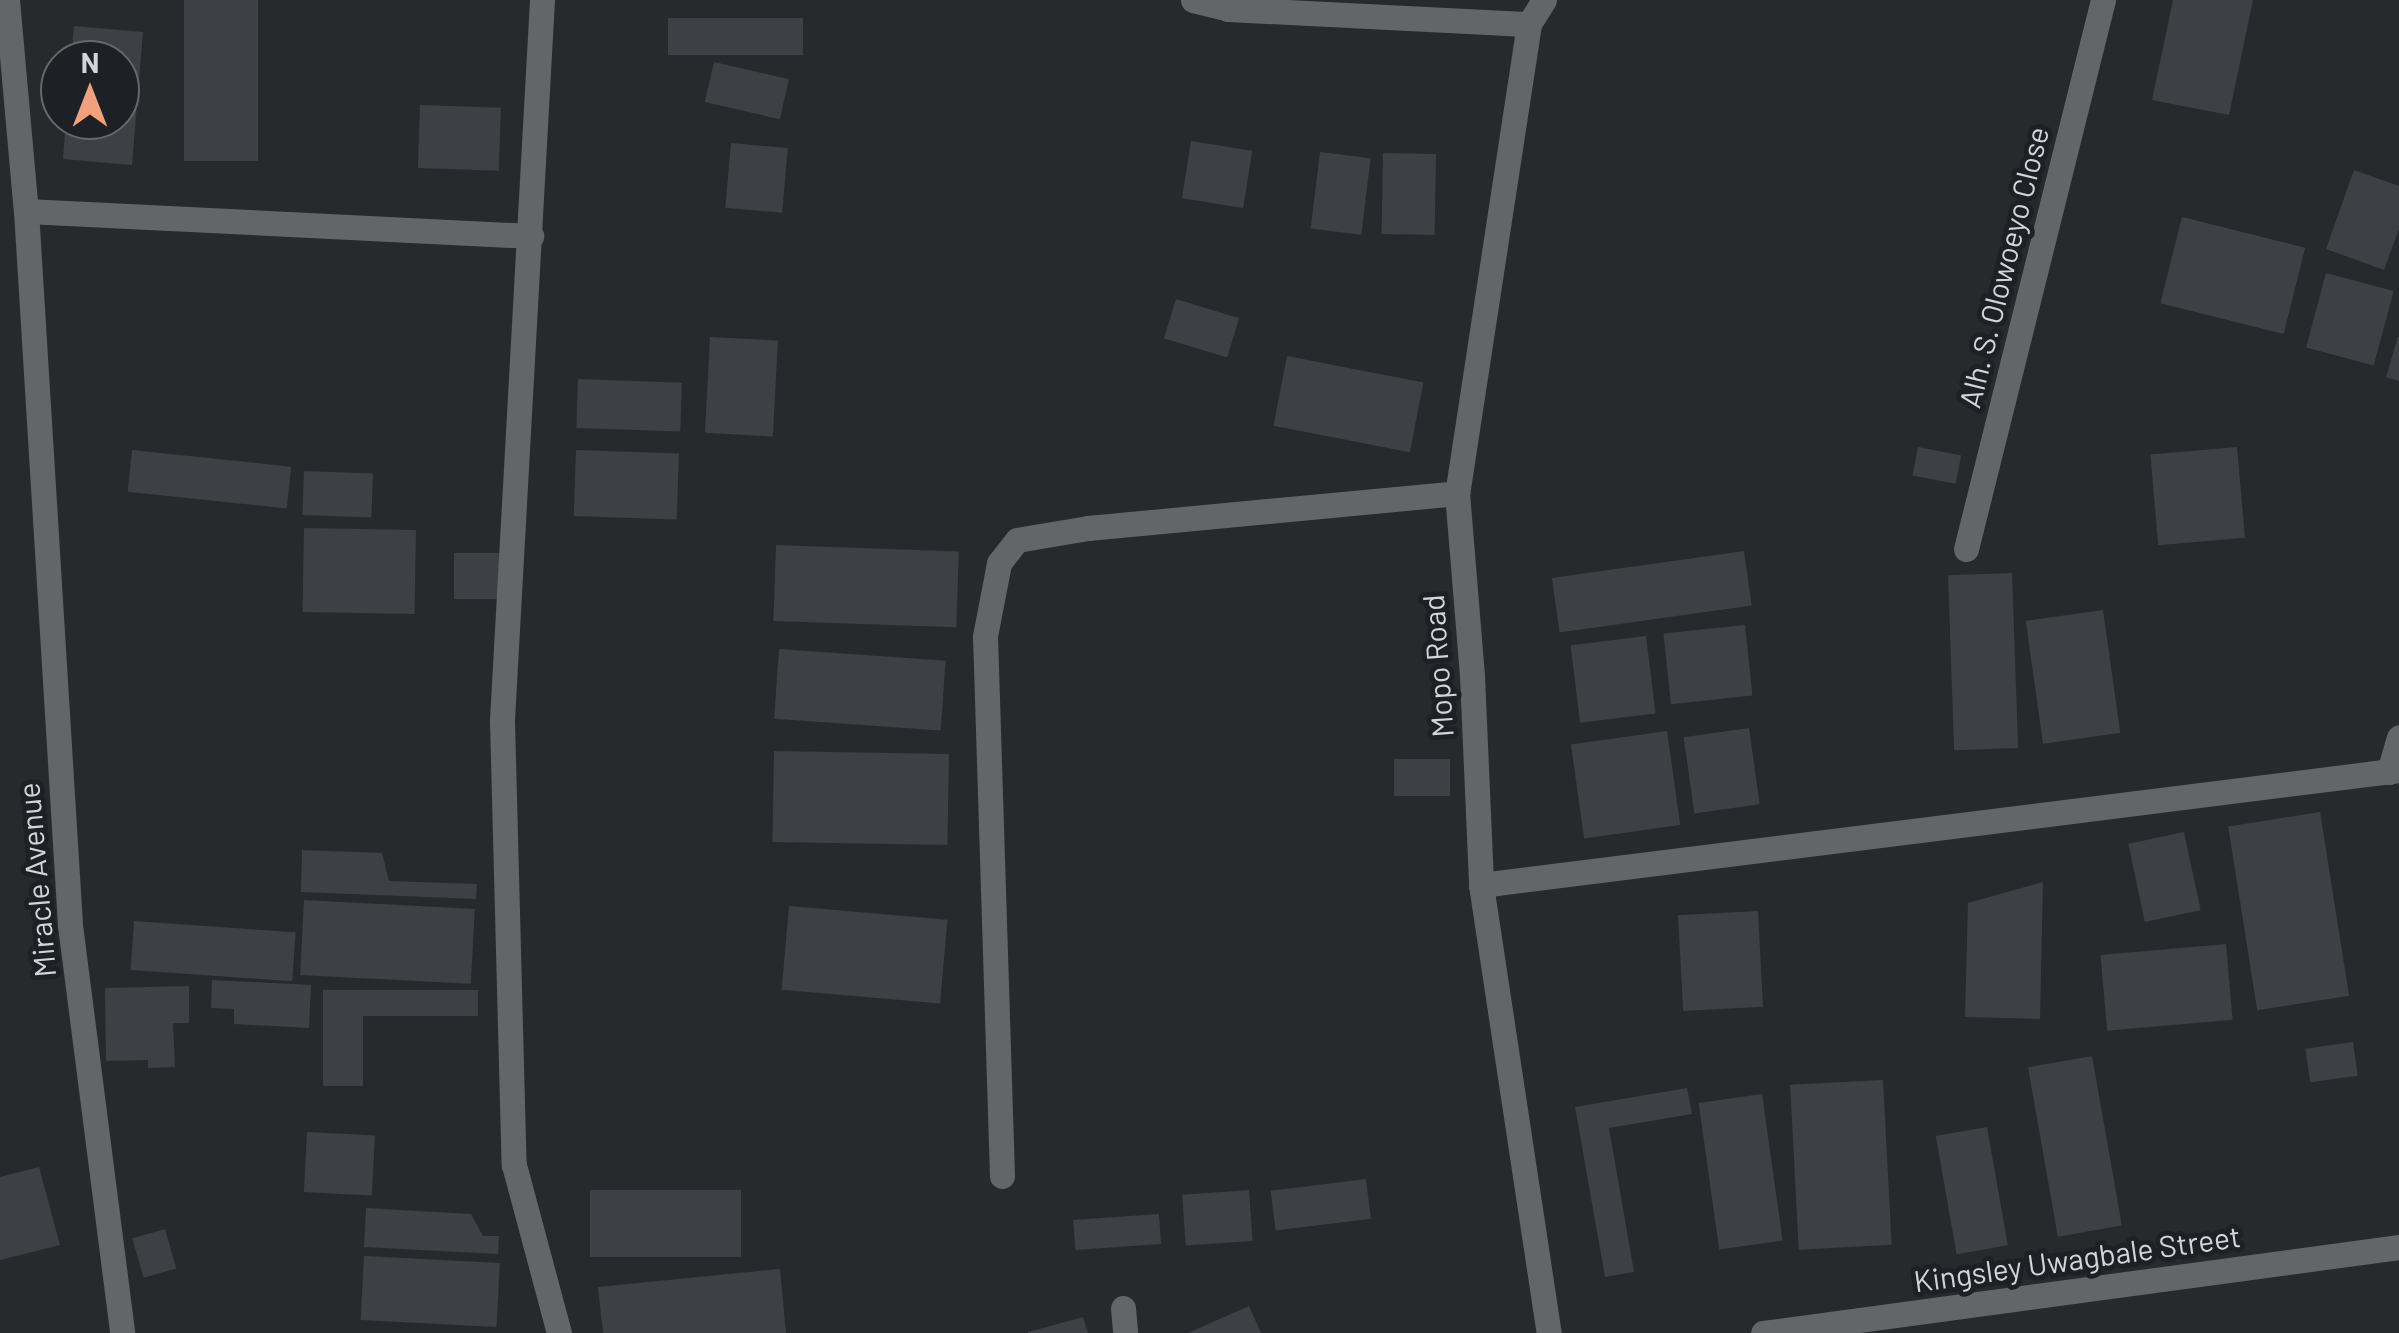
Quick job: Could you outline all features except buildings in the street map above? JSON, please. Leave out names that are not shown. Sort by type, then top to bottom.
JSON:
[{"type":"street","points":[[542,0],[502,721],[505,946],[514,1165],[560,1333]]},
{"type":"street","points":[[1194,0],[1228,9],[1529,24]]},
{"type":"street","name":"Mopo Road","points":[[1544,0],[1529,24],[1456,494],[1472,676],[1481,885],[1549,1333]]},
{"type":"street","name":"Alh. S. Olowoeyo Close","points":[[1966,549],[2103,0]]},
{"type":"street","name":"Miracle Avenue","points":[[5,13],[26,212],[70,925],[122,1333]]},
{"type":"street","points":[[26,212],[531,236]]},
{"type":"street","points":[[1002,1176],[986,636],[1000,563],[1017,540],[1088,528],[1456,494]]},
{"type":"street","points":[[1481,885],[2394,771],[2399,737]]},
{"type":"street","name":"Kingsley Uwagbale Street","points":[[1763,1333],[2399,1247]]}]
